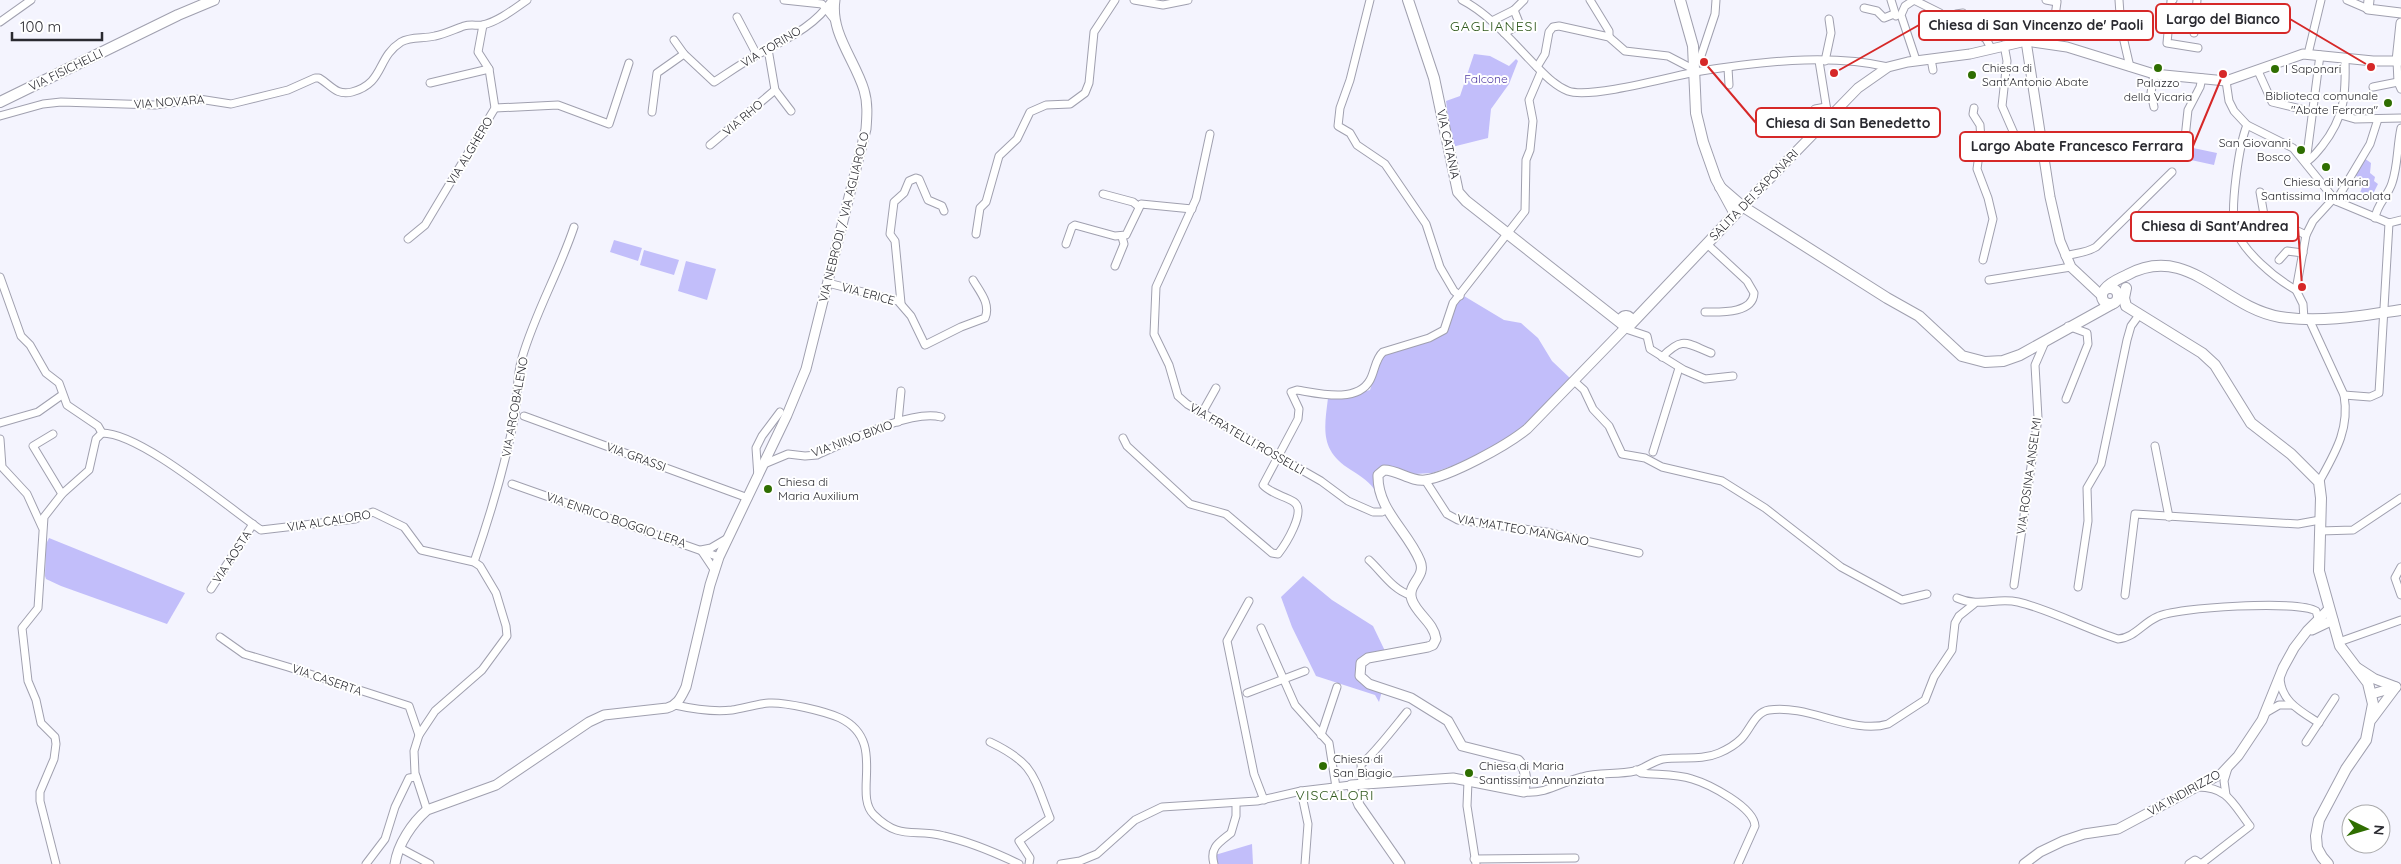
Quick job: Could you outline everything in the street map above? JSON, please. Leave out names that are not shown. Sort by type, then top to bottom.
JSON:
[{"type":"main road","name":"VIA FISICHELLI","points":[[0,102],[178,15],[214,0]]},
{"type":"main road","name":"VIA CATANIA","points":[[1408,0],[1437,90],[1458,192],[1466,201],[1606,312],[1625,322]]},
{"type":"main road","points":[[1680,0],[1692,41],[1696,113],[1712,170],[1720,187],[1741,207],[1760,216],[1887,298],[1911,311],[1955,350],[1969,359],[1985,362],[2010,359],[2082,320],[2145,267],[2158,264],[2182,268],[2253,310],[2280,317],[2335,319],[2401,310]]},
{"type":"main road","points":[[1712,170],[1741,207]]},
{"type":"main road","name":"SALITA DEI SAPONARI","points":[[1625,322],[1646,308],[1741,207]]},
{"type":"main road","points":[[2112,294],[2145,267]]},
{"type":"main road","points":[[2112,294],[2137,314],[2202,353],[2215,365],[2251,422],[2291,454],[2319,482],[2321,488],[2318,570],[2344,654],[2357,667],[2368,683],[2372,694],[2372,719],[2366,740],[2346,769],[2318,820],[2317,848],[2322,858],[2328,864]]},
{"type":"street","points":[[0,22],[31,0]]},
{"type":"street","name":"VIA NOVARA","points":[[0,116],[43,104],[61,102],[156,105],[199,99],[231,104],[288,90],[315,78],[319,78],[330,88],[340,93],[352,92],[373,82],[388,55],[404,40],[434,36],[469,25],[483,25],[494,21],[527,0]]},
{"type":"street","points":[[784,0],[822,4],[834,19]]},
{"type":"street","points":[[834,0],[834,19]]},
{"type":"street","name":"VIA TORINO","points":[[684,54],[714,82],[757,55],[795,35],[834,0]]},
{"type":"street","points":[[976,234],[980,208],[986,202],[999,156],[1017,139],[1030,112],[1046,105],[1073,103],[1086,93],[1089,84],[1094,32],[1115,0]]},
{"type":"street","points":[[1134,0],[1163,5],[1188,0]]},
{"type":"street","points":[[1370,0],[1350,80],[1340,108],[1338,126],[1350,133],[1357,145],[1385,164],[1426,224],[1440,267],[1454,291],[1460,296]]},
{"type":"street","points":[[1462,0],[1492,21],[1539,70],[1559,87],[1570,92],[1581,93],[1677,78],[1694,68],[1700,59],[1715,14],[1716,0]]},
{"type":"street","points":[[1477,9],[1480,0]]},
{"type":"street","points":[[1492,21],[1514,10],[1524,0]]},
{"type":"street","points":[[1590,0],[1609,31],[1609,37]]},
{"type":"street","points":[[1891,0],[1894,14],[1901,21]]},
{"type":"street","points":[[1916,60],[1901,21],[1900,15],[1905,6],[1914,0],[1940,13],[1946,23],[1956,14],[1963,13]]},
{"type":"street","points":[[2046,0],[2057,2],[2051,44]]},
{"type":"street","points":[[2119,0],[2121,28],[2130,67]]},
{"type":"street","points":[[2173,0],[2171,1],[2167,43],[2198,48]]},
{"type":"street","points":[[2194,33],[2197,0]]},
{"type":"street","points":[[2308,54],[2321,0]]},
{"type":"street","points":[[2346,0],[2401,12]]},
{"type":"street","points":[[1864,8],[1877,11],[1884,18],[1894,14]]},
{"type":"street","points":[[1504,34],[1520,24],[1514,10]]},
{"type":"street","points":[[737,17],[757,55]]},
{"type":"street","name":"VIA NEBRODI / VIA AGLIAROLO","points":[[675,705],[686,687],[719,557],[764,464],[783,414],[806,369],[867,118],[864,92],[834,19]]},
{"type":"street","points":[[1828,118],[1822,61],[1831,32],[1829,19]]},
{"type":"street","points":[[2094,20],[2121,28]]},
{"type":"street","points":[[2401,23],[2398,60],[2398,78],[2401,89]]},
{"type":"street","name":"VIA ALGHERO","points":[[408,239],[426,226],[495,108],[489,69],[478,52],[483,25]]},
{"type":"street","points":[[1123,438],[1127,446],[1190,504],[1226,514],[1276,554],[1280,552],[1300,514],[1298,505],[1263,485],[1298,419],[1299,409],[1291,392],[1297,390],[1339,396],[1366,386],[1371,379],[1378,357],[1383,352],[1429,338],[1444,330],[1453,303],[1525,211],[1526,160],[1530,150],[1533,121],[1529,100],[1547,50],[1549,32],[1553,27],[1561,26],[1609,37],[1625,51],[1668,56],[1694,68],[1728,68],[1779,61],[1822,61],[1888,67],[1916,60],[1970,54],[2004,45],[2026,42],[2051,44],[2154,74],[2226,81],[2308,54],[2360,60],[2398,60]]},
{"type":"street","points":[[1976,32],[1986,39],[1991,48]]},
{"type":"street","points":[[652,112],[657,73],[684,54],[674,40]]},
{"type":"street","points":[[2026,42],[2055,224],[2065,256],[2071,267],[2112,294]]},
{"type":"street","points":[[2004,45],[2007,61],[2002,106],[2022,151],[2041,144]]},
{"type":"street","points":[[768,50],[776,90],[791,112]]},
{"type":"street","points":[[2308,158],[2320,55]]},
{"type":"street","points":[[2308,158],[2328,139],[2341,116],[2345,97],[2345,58]]},
{"type":"street","points":[[1932,59],[1933,70]]},
{"type":"street","points":[[495,108],[558,105],[609,124],[629,63]]},
{"type":"street","name":"SALITA DEI SAPONARI","points":[[1741,207],[1858,88],[1888,67]]},
{"type":"street","points":[[1728,68],[1729,85]]},
{"type":"street","points":[[430,83],[460,74],[489,69]]},
{"type":"street","points":[[2258,71],[2272,102],[2313,112]]},
{"type":"street","points":[[2154,74],[2151,93],[2154,107]]},
{"type":"street","points":[[2185,138],[2188,110],[2200,87],[2202,78]]},
{"type":"street","points":[[2373,87],[2398,78]]},
{"type":"street","points":[[2226,81],[2229,101],[2234,111],[2247,125],[2293,148],[2308,158],[2335,200],[2388,223],[2401,220]]},
{"type":"street","name":"VIA RHO","points":[[710,145],[776,90]]},
{"type":"street","points":[[1815,109],[1826,108]]},
{"type":"street","points":[[1974,108],[1973,114],[1980,125],[1981,146],[1977,169],[1988,198],[1993,219],[1983,260]]},
{"type":"street","points":[[2341,116],[2355,119],[2401,118]]},
{"type":"street","points":[[2296,290],[2306,235],[2313,221],[2335,200],[2370,144],[2378,119]]},
{"type":"street","points":[[2247,125],[2240,147],[2234,214],[2236,228],[2239,235],[2261,263],[2283,283],[2296,290],[2303,304],[2307,319],[2344,395],[2346,425],[2336,452],[2319,482]]},
{"type":"street","points":[[2375,218],[2381,200],[2388,192],[2393,180],[2401,128]]},
{"type":"street","name":"VIA FRATELLI ROSSELLI","points":[[1210,134],[1201,180],[1192,209],[1157,281],[1153,329],[1169,365],[1178,396],[1202,413],[1321,481],[1348,501],[1373,512],[1382,512],[1387,509]]},
{"type":"street","points":[[1981,146],[2019,146]]},
{"type":"street","points":[[2065,256],[2079,252],[2087,253],[2096,248],[2172,172]]},
{"type":"street","points":[[901,303],[895,241],[890,234],[894,202],[904,193],[909,181],[916,178],[919,180],[928,200],[942,206],[944,211]]},
{"type":"street","points":[[2260,192],[2264,214],[2306,235]]},
{"type":"street","points":[[1102,194],[1134,202],[1138,206]]},
{"type":"street","points":[[1122,237],[1126,235],[1138,206],[1141,204],[1192,209]]},
{"type":"street","points":[[2344,395],[2370,397],[2378,392],[2388,223]]},
{"type":"street","points":[[1066,244],[1072,227],[1075,225],[1122,237]]},
{"type":"street","name":"VIA ARCOBALENO","points":[[474,562],[502,478],[514,417],[521,359],[574,227]]},
{"type":"street","points":[[1115,266],[1124,244],[1122,237]]},
{"type":"street","points":[[1705,312],[1722,312],[1742,307],[1752,302],[1754,293],[1747,281],[1707,244]]},
{"type":"street","points":[[2279,260],[2286,251],[2303,253]]},
{"type":"street","points":[[1990,280],[2071,267]]},
{"type":"street","points":[[0,277],[21,336],[30,345],[46,372],[59,383],[62,395],[70,408],[98,426],[102,433],[96,439],[89,470],[62,494],[47,511],[42,527],[38,608],[24,622],[22,634],[26,652],[27,677],[36,700],[39,717],[41,723],[55,737],[54,759],[40,792],[40,801],[56,864]]},
{"type":"street","name":"VIA ERICE","points":[[828,283],[894,299],[901,303],[911,316],[925,345],[961,327],[985,318],[987,304],[973,280]]},
{"type":"street","points":[[2078,587],[2088,521],[2087,488],[2101,464],[2127,340],[2137,314]]},
{"type":"street","points":[[1524,792],[1525,770],[1518,760],[1462,746],[1448,721],[1411,698],[1369,684],[1360,676],[1361,663],[1368,658],[1428,647],[1435,642],[1436,634],[1414,604],[1410,595],[1412,586],[1422,570],[1420,560],[1387,509],[1378,479],[1380,472],[1386,470],[1415,479],[1425,480],[1453,470],[1518,436],[1616,338],[1625,322]]},
{"type":"street","points":[[1625,322],[1629,330],[1647,336],[1650,349],[1679,368],[1705,379],[1733,376]]},
{"type":"street","points":[[2066,399],[2088,344],[2087,333],[2068,326]]},
{"type":"street","name":"VIA ROSINA ANSELMI","points":[[2014,585],[2038,418],[2035,365],[2046,339]]},
{"type":"street","points":[[1662,357],[1674,345],[1680,343],[1711,354]]},
{"type":"street","points":[[1653,452],[1679,368]]},
{"type":"street","points":[[1574,381],[1584,390],[1594,408],[1609,426],[1622,454],[1645,458],[1662,467],[1722,481],[1764,508],[1841,567],[1902,600],[1927,594]]},
{"type":"street","points":[[1202,413],[1216,388]]},
{"type":"street","points":[[898,422],[901,391]]},
{"type":"street","points":[[0,422],[38,412],[62,395]]},
{"type":"street","points":[[740,514],[739,502],[733,493],[743,491],[756,481],[756,448],[762,436],[783,414]]},
{"type":"street","name":"VIA NINO BIXIO","points":[[764,464],[788,454],[805,456],[817,454],[898,422],[927,414],[942,417]]},
{"type":"street","name":"VIA GRASSI","points":[[524,416],[748,498]]},
{"type":"street","name":"VIA ALCALORO","points":[[102,433],[128,439],[173,465],[261,530],[312,526],[355,519],[373,512],[404,527],[425,552],[474,562]]},
{"type":"street","points":[[52,434],[32,446],[62,494]]},
{"type":"street","points":[[0,439],[2,467],[27,494],[42,527]]},
{"type":"street","points":[[2155,446],[2169,517]]},
{"type":"street","name":"VIA MATTEO MANGANO","points":[[1425,480],[1447,514],[1458,520],[1546,532],[1639,552]]},
{"type":"street","name":"VIA ENRICO BOGGIO LERA","points":[[512,484],[719,557]]},
{"type":"street","points":[[2125,595],[2135,514],[2320,525],[2353,530],[2401,498]]},
{"type":"street","name":"VIA AOSTA","points":[[211,589],[253,524]]},
{"type":"street","points":[[715,571],[701,550],[711,548],[729,538]]},
{"type":"street","points":[[1369,560],[1392,584],[1403,593],[1410,595]]},
{"type":"street","points":[[427,810],[416,777],[414,759],[419,735],[436,711],[482,670],[507,636],[491,582],[484,571],[474,562]]},
{"type":"street","points":[[2401,567],[2395,578],[2401,595]]},
{"type":"street","points":[[1957,598],[1974,604]]},
{"type":"street","points":[[1062,864],[1080,861],[1097,854],[1135,820],[1162,806],[1236,803],[1264,800],[1301,791],[1452,778],[1524,792],[1553,789],[1580,777],[1636,770],[1661,759],[1706,757],[1720,753],[1740,739],[1762,711],[1769,710],[1800,710],[1860,725],[1881,726],[1919,706],[1925,700],[1934,677],[1952,650],[1959,616],[1974,604],[1999,599],[2021,603],[2118,639],[2128,636],[2158,616],[2177,612],[2235,606],[2304,607],[2316,612],[2318,623]]},
{"type":"street","points":[[1249,601],[1227,641],[1254,774],[1264,800]]},
{"type":"street","points":[[2318,623],[2331,613]]},
{"type":"street","points":[[2339,642],[2401,620]]},
{"type":"street","points":[[2318,623],[2336,631]]},
{"type":"street","name":"VIA INDIRIZZO","points":[[2024,864],[2040,852],[2056,844],[2084,834],[2118,829],[2214,778],[2230,765],[2267,712],[2288,657],[2304,635],[2318,623]]},
{"type":"street","points":[[1261,628],[1295,705],[1329,743],[1336,787]]},
{"type":"street","name":"VIA CASERTA","points":[[220,637],[244,654],[288,666],[409,706],[419,735]]},
{"type":"street","points":[[2357,667],[2375,680],[2398,686]]},
{"type":"street","points":[[1247,693],[1305,671]]},
{"type":"street","points":[[2280,676],[2284,694],[2292,705],[2319,723]]},
{"type":"street","points":[[2372,694],[2398,686]]},
{"type":"street","points":[[2372,719],[2398,686]]},
{"type":"street","points":[[1321,735],[1336,687]]},
{"type":"street","points":[[2306,742],[2335,698]]},
{"type":"street","points":[[395,864],[400,848],[413,825],[427,810],[496,785],[589,722],[604,716],[657,710],[675,705],[721,710],[775,703],[840,718],[855,730],[863,742],[868,761],[867,803],[874,815],[899,832],[944,836],[983,847],[1019,864]]},
{"type":"street","points":[[2267,712],[2279,705],[2292,705]]},
{"type":"street","points":[[1359,806],[1362,785],[1361,764],[1370,759],[1377,745],[1407,712]]},
{"type":"street","points":[[990,742],[1011,752],[1028,766],[1050,818],[1019,841],[1030,858],[1028,864]]},
{"type":"street","points":[[2226,794],[2224,781],[2230,765]]},
{"type":"street","points":[[1636,770],[1641,773],[1691,778],[1739,804],[1752,816],[1755,826],[1738,864]]},
{"type":"street","points":[[366,864],[385,839],[409,778],[416,777]]},
{"type":"street","points":[[1468,781],[1467,806],[1475,861],[1575,858]]},
{"type":"street","points":[[1351,786],[1359,806],[1400,864]]},
{"type":"street","points":[[2189,864],[2195,860],[2201,864],[2250,826],[2226,794],[2215,788],[2197,787]]},
{"type":"street","points":[[1301,791],[1308,824],[1305,864]]},
{"type":"street","points":[[1214,864],[1214,848],[1231,833],[1236,816],[1236,803]]},
{"type":"street","points":[[400,848],[430,864]]},
{"type":"green space","name":"Falcone","points":[[1474,54],[1490,56],[1509,66],[1516,59],[1518,61],[1509,84],[1491,109],[1488,138],[1452,147],[1446,101],[1460,96]]},
{"type":"green space","points":[[2193,148],[2217,153],[2214,165],[2191,160]]},
{"type":"green space","points":[[2364,158],[2371,163],[2370,173],[2375,177],[2374,181],[2378,184],[2370,200],[2360,193],[2365,179],[2353,175]]},
{"type":"green space","points":[[614,240],[642,248],[638,261],[610,252]]},
{"type":"green space","points":[[644,250],[679,260],[674,275],[640,265]]},
{"type":"green space","points":[[686,261],[716,269],[707,300],[678,291]]},
{"type":"green space","points":[[1464,296],[1504,320],[1521,323],[1538,338],[1552,361],[1572,380],[1519,433],[1453,468],[1452,466],[1432,473],[1414,474],[1384,466],[1376,473],[1377,493],[1365,480],[1341,463],[1329,447],[1325,430],[1328,398],[1339,398],[1370,390],[1382,356],[1443,333],[1454,304]]},
{"type":"green space","points":[[49,538],[185,593],[167,624],[61,586],[46,579],[45,576],[46,544]]},
{"type":"green space","points":[[1303,576],[1332,600],[1373,626],[1385,651],[1376,651],[1357,664],[1356,670],[1357,676],[1362,683],[1382,691],[1379,702],[1375,695],[1316,676],[1292,627],[1281,597]]},
{"type":"green space","points":[[1252,844],[1253,864],[1217,864],[1215,855]]},
{"type":"place","name":"Chiesa di San Benedetto","points":[[1704,62]]},
{"type":"place","name":"Largo del Bianco","points":[[2371,67]]},
{"type":"place","name":"Palazzo della Vicaria","points":[[2158,68]]},
{"type":"place","name":"I Saponari","points":[[2275,69]]},
{"type":"place","name":"Chiesa di San Vincenzo de' Paoli","points":[[1834,73]]},
{"type":"place","name":"Largo Abate Francesco Ferrara","points":[[2223,74]]},
{"type":"place","name":"Chiesa di Sant'Antonio Abate","points":[[1972,75]]},
{"type":"place","name":"Biblioteca comunale \"Abate Ferrara\"","points":[[2388,103]]},
{"type":"place","name":"San Giovanni Bosco","points":[[2301,150]]},
{"type":"place","name":"Chiesa di Maria Santissima Immacolata","points":[[2326,167]]},
{"type":"place","name":"Chiesa di Sant'Andrea","points":[[2302,287]]},
{"type":"place","name":"Chiesa di Maria Auxilium","points":[[768,489]]},
{"type":"place","name":"Chiesa di San Biagio","points":[[1323,766]]},
{"type":"place","name":"Chiesa di Maria Santissima Annunziata","points":[[1469,773]]},
{"type":"district","name":"GAGLIANESI","points":[[1494,26]]},
{"type":"district","name":"VISCALORI","points":[[1335,795]]}]
